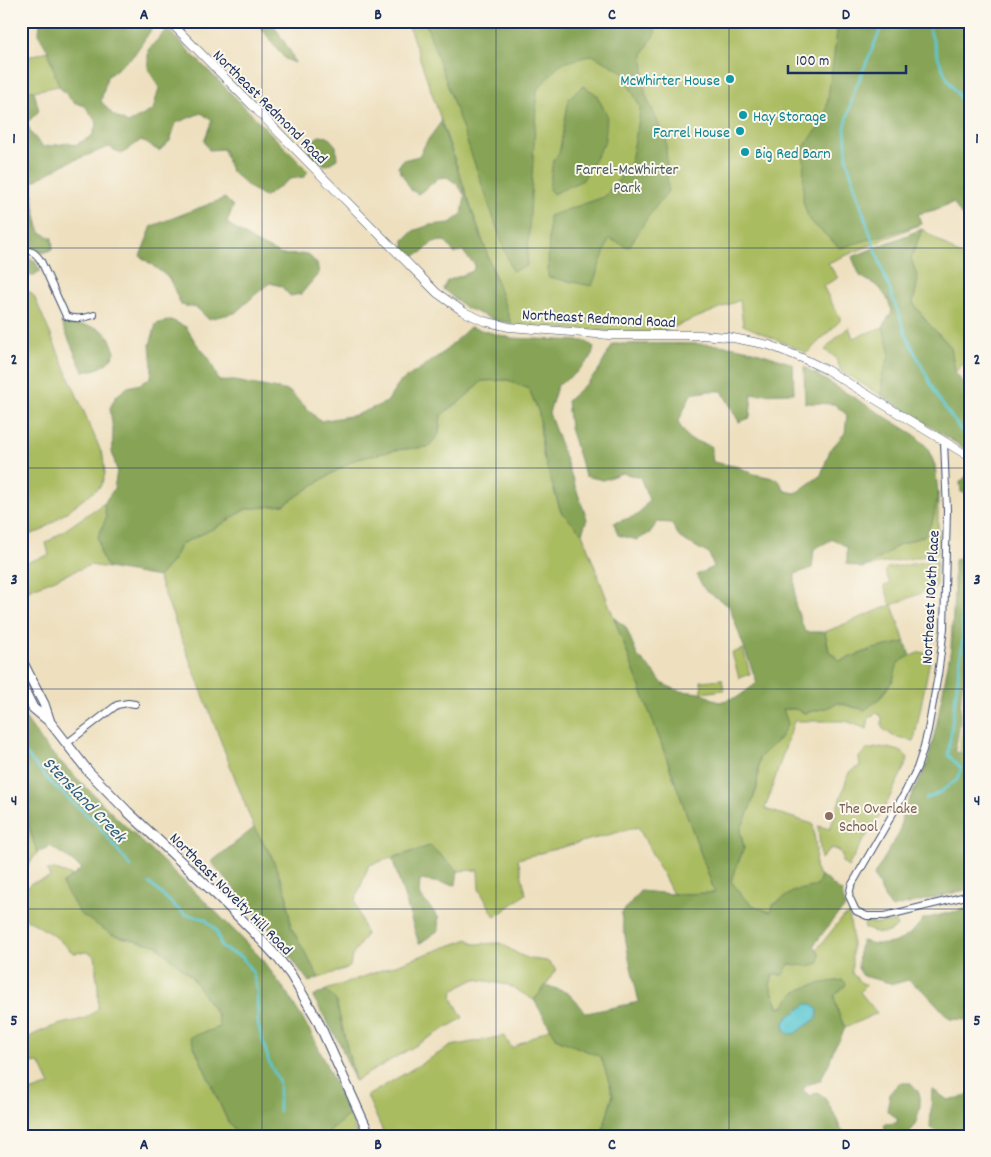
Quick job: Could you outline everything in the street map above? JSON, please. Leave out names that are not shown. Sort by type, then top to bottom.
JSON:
[{"type":"main road","name":"Northeast Novelty Hill Road","points":[[21,659],[44,704],[50,722]]},
{"type":"main road","name":"Northeast Novelty Hill Road","points":[[21,684],[33,708],[50,722],[88,771],[128,812],[222,900],[278,958],[303,994],[317,1019],[370,1136]]},
{"type":"street","name":"Northeast Redmond Road","points":[[169,21],[437,293],[464,312],[484,321],[509,327],[609,335],[700,335],[728,337],[769,345],[827,370],[970,457]]},
{"type":"street","points":[[21,251],[36,253],[41,260],[66,316],[72,319],[94,315]]},
{"type":"street","name":"Northeast 106th Place","points":[[944,442],[947,511],[946,599],[942,645],[923,750],[917,768],[903,796],[850,886],[849,896],[856,911],[867,916],[885,916],[970,895]]},
{"type":"street","points":[[66,744],[117,705],[135,704]]},
{"type":"green space","points":[[38,21],[157,21],[134,55],[107,77],[101,101],[113,115],[128,123],[153,110],[159,88],[148,68],[148,50],[167,29],[308,171],[304,177],[290,179],[265,197],[249,187],[231,171],[223,149],[209,150],[204,141],[212,120],[201,113],[176,123],[170,141],[159,151],[141,140],[122,154],[109,147],[67,163],[33,182],[34,206],[40,232],[52,238],[53,249],[42,253],[31,246],[21,248],[21,91],[34,91],[39,111],[27,123],[31,133],[43,147],[68,143],[75,145],[92,136],[97,123],[85,106],[73,102],[59,86],[48,51],[38,34],[40,26]]},
{"type":"green space","points":[[256,21],[271,21],[292,54],[295,63],[285,59]]},
{"type":"green space","name":"Farrel-McWhirter Park","points":[[407,21],[970,21],[970,196],[918,214],[921,224],[828,263],[838,278],[823,286],[840,316],[840,321],[807,353],[743,325],[740,300],[657,334],[512,326]]},
{"type":"green space","points":[[425,21],[654,21],[655,33],[643,54],[645,93],[666,141],[668,191],[648,217],[629,247],[609,239],[592,286],[548,277],[549,216],[604,197],[630,166],[640,107],[622,71],[592,55],[560,64],[537,90],[527,266],[512,271]]},
{"type":"green space","points":[[845,21],[970,21],[970,195],[968,196],[970,196],[970,222],[961,215],[953,202],[918,214],[921,224],[840,248],[809,220],[803,201],[804,147],[825,119],[838,25]]},
{"type":"green space","points":[[48,51],[59,86],[34,91],[21,91],[21,59]]},
{"type":"green space","points":[[583,86],[596,94],[607,115],[605,141],[583,180],[553,194],[549,189],[553,160],[559,154],[569,98]]},
{"type":"green space","points":[[441,122],[511,323],[497,321],[466,308],[443,289],[447,281],[473,271],[475,264],[462,250],[455,254],[445,241],[433,242],[423,252],[411,257],[404,250],[404,240],[413,231],[430,225],[450,223],[462,214],[465,196],[458,185],[447,177],[438,178],[418,194],[411,190],[398,167],[403,160],[419,156]]},
{"type":"green space","points":[[319,136],[328,137],[336,146],[337,159],[327,165],[316,162],[308,154],[312,141]]},
{"type":"green space","points":[[225,198],[233,206],[227,223],[255,242],[282,255],[308,254],[317,264],[319,273],[301,294],[290,296],[281,286],[270,283],[235,313],[208,319],[197,308],[181,305],[169,278],[140,256],[152,226]]},
{"type":"green space","points":[[922,229],[970,262],[970,358],[955,372],[951,347],[927,322],[913,303],[918,280],[911,258]]},
{"type":"green space","points":[[922,229],[911,258],[918,280],[913,303],[927,322],[951,347],[955,372],[970,392],[970,452],[882,396],[882,376],[890,354],[883,327],[892,311],[887,298],[879,287],[860,276],[852,257]]},
{"type":"green space","points":[[30,258],[35,261],[40,271],[33,276],[21,275],[21,259]]},
{"type":"green space","points":[[21,289],[26,289],[34,296],[103,456],[105,474],[101,486],[41,531],[21,537]]},
{"type":"green space","points":[[171,320],[186,327],[196,343],[209,358],[219,381],[235,381],[289,391],[320,421],[356,415],[387,402],[399,383],[444,352],[470,327],[511,338],[585,341],[594,347],[591,358],[577,372],[557,386],[549,413],[587,519],[582,533],[561,512],[543,455],[539,413],[529,389],[508,380],[482,381],[463,399],[441,415],[439,434],[428,447],[395,450],[354,460],[284,505],[246,509],[219,526],[181,544],[173,560],[158,577],[108,568],[101,556],[98,537],[106,518],[104,503],[114,489],[117,471],[112,452],[113,431],[110,408],[116,396],[128,387],[140,384],[151,377],[150,345],[156,324]]},
{"type":"green space","points":[[61,322],[93,327],[104,332],[109,337],[115,352],[112,357],[102,366],[83,372]]},
{"type":"green space","points":[[849,327],[853,338],[883,327],[890,354],[882,376],[882,396],[841,371],[835,357],[825,350]]},
{"type":"green space","points":[[613,344],[729,346],[753,351],[793,364],[794,393],[752,394],[750,418],[739,422],[722,391],[708,391],[691,394],[678,423],[689,439],[711,446],[713,462],[739,467],[754,474],[778,479],[785,491],[796,493],[821,475],[830,450],[845,433],[847,415],[834,404],[805,403],[804,367],[915,435],[927,447],[935,465],[938,493],[933,520],[924,536],[898,545],[884,556],[861,568],[847,564],[847,547],[833,539],[814,549],[812,568],[795,574],[795,604],[805,632],[825,632],[829,651],[840,661],[873,649],[905,642],[910,656],[898,663],[893,680],[881,697],[865,710],[838,703],[805,713],[795,709],[783,709],[788,723],[780,738],[759,758],[757,787],[740,831],[744,847],[731,881],[748,901],[757,907],[771,912],[773,905],[794,891],[817,886],[821,876],[842,892],[845,908],[835,917],[814,945],[820,956],[819,963],[808,966],[789,964],[783,975],[773,975],[770,985],[778,1007],[785,1007],[790,997],[801,990],[830,982],[843,980],[846,983],[834,996],[845,1028],[820,1081],[806,1085],[803,1090],[810,1096],[818,1092],[825,1098],[840,1128],[850,1136],[601,1136],[613,1095],[601,1057],[557,1039],[534,1000],[546,985],[568,993],[587,1013],[639,1002],[621,914],[640,891],[673,894],[715,893],[614,618],[626,627],[637,655],[663,684],[679,691],[701,693],[719,702],[738,697],[757,683],[729,606],[705,590],[696,575],[714,567],[709,554],[680,538],[671,523],[657,522],[650,533],[637,540],[618,535],[614,523],[638,515],[649,500],[640,477],[622,473],[603,480],[585,476],[570,428],[567,401],[598,371]]},
{"type":"green space","points":[[508,380],[529,389],[539,413],[543,455],[561,512],[582,533],[715,893],[673,894],[638,827],[518,859],[526,894],[495,917],[479,889],[478,870],[458,871],[430,846],[369,865],[355,901],[366,935],[352,956],[350,967],[319,978],[291,927],[286,892],[270,853],[254,828],[158,577],[173,560],[181,544],[219,526],[246,509],[284,505],[354,460],[395,450],[428,447],[439,434],[441,415],[463,399],[482,381]]},
{"type":"green space","points":[[970,473],[970,494],[961,492],[960,482]]},
{"type":"green space","points":[[938,493],[938,554],[861,568],[884,556],[898,545],[924,536],[933,520]]},
{"type":"green space","points":[[104,503],[106,518],[98,537],[101,556],[108,568],[90,565],[21,593],[21,564],[49,555],[46,543]]},
{"type":"green space","points":[[962,557],[970,570],[970,652],[961,697],[960,724],[955,751],[970,758],[970,889],[892,908],[885,899],[874,875],[900,832],[902,814],[927,765],[951,648],[954,560]]},
{"type":"green space","points":[[937,560],[936,587],[892,605],[905,642],[873,649],[840,661],[829,651],[825,632],[891,605],[884,586],[890,584],[885,571],[887,568]]},
{"type":"green space","points":[[743,649],[750,674],[739,678],[732,653]]},
{"type":"green space","points":[[921,652],[931,655],[914,741],[893,736],[882,728],[882,717],[877,713],[869,717],[867,729],[846,721],[794,721],[765,809],[813,824],[816,850],[815,867],[821,876],[817,886],[794,891],[771,912],[752,904],[731,881],[744,848],[740,831],[757,788],[759,758],[780,738],[782,709],[795,709],[805,713],[838,703],[865,710],[881,697],[893,680],[897,663]]},
{"type":"green space","points":[[970,675],[970,758],[960,754],[965,696]]},
{"type":"green space","points":[[722,679],[724,690],[702,693],[701,681]]},
{"type":"green space","points":[[21,712],[47,748],[120,821],[216,912],[261,958],[287,993],[314,1038],[349,1115],[329,1131],[331,1136],[241,1136],[228,1122],[190,1037],[220,1027],[217,1015],[191,976],[156,945],[113,935],[80,914],[62,884],[82,869],[50,846],[37,853],[26,817],[21,811]]},
{"type":"green space","points":[[881,747],[899,751],[908,758],[883,811],[848,867],[841,861],[843,857],[838,850],[831,848],[821,859],[818,826],[830,829],[849,772],[860,766],[859,757],[866,750]]},
{"type":"green space","points":[[21,811],[26,817],[37,853],[21,875]]},
{"type":"green space","points":[[254,828],[270,853],[286,892],[291,927],[319,978],[309,982],[272,932],[211,862]]},
{"type":"green space","points":[[430,846],[458,871],[456,885],[420,880],[419,894],[438,917],[439,930],[419,944],[392,858]]},
{"type":"green space","points":[[47,870],[56,870],[73,876],[62,884],[113,935],[156,945],[191,976],[217,1015],[220,1027],[190,1037],[228,1122],[241,1136],[21,1136],[21,1095],[50,1085],[40,1064],[30,1062],[21,1052],[21,1043],[44,1030],[80,1020],[98,1008],[95,956],[87,952],[73,953],[56,937],[25,918],[21,913],[21,894],[31,883],[50,878]]},
{"type":"green space","points":[[970,908],[970,1022],[969,1020],[950,1019],[925,992],[908,980],[894,984],[863,976],[858,968],[859,948],[862,941],[876,944],[892,943],[904,938],[923,919]]},
{"type":"green space","points":[[849,914],[852,935],[852,973],[860,982],[867,985],[860,992],[877,1013],[845,1028],[834,996],[843,980],[800,990],[785,1007],[778,1007],[770,985],[773,975],[789,964],[808,966],[820,956],[817,949],[843,917]]},
{"type":"green space","points":[[895,921],[897,926],[886,933],[869,930],[865,928],[864,924],[865,922],[876,924]]},
{"type":"green space","points":[[468,939],[474,944],[500,943],[530,959],[547,961],[556,969],[534,1000],[508,985],[475,979],[453,990],[452,998],[463,1018],[355,1081],[336,1001],[326,990]]},
{"type":"green space","points":[[326,990],[336,1001],[355,1081],[340,1044],[313,997]]},
{"type":"green space","points":[[550,1028],[557,1039],[601,1056],[613,1095],[601,1136],[385,1136],[367,1096],[451,1046],[504,1036],[512,1048]]},
{"type":"green space","points":[[899,1083],[911,1083],[919,1093],[920,1108],[912,1130],[909,1133],[895,1136],[886,1134],[884,1124],[897,1123],[897,1118],[887,1111],[890,1093]]},
{"type":"green space","points":[[932,1089],[948,1100],[959,1099],[970,1093],[970,1136],[954,1136],[930,1128]]},
{"type":"green space","points":[[349,1115],[358,1136],[331,1136],[329,1131]]},
{"type":"water","points":[[807,1004],[813,1004],[818,1010],[817,1018],[796,1033],[789,1034],[785,1031],[784,1023],[788,1017]]},
{"type":"waterway","points":[[886,21],[854,92],[845,127],[847,160],[881,266],[907,337],[938,398],[970,443]]},
{"type":"waterway","points":[[927,21],[942,68],[970,116]]},
{"type":"waterway","points":[[926,799],[939,793],[958,779],[961,768],[948,755],[963,637],[962,563],[968,561]]},
{"type":"waterway","name":"Stensland Creek","points":[[21,748],[51,783],[96,823],[131,867]]},
{"type":"waterway","name":"Stensland Creek","points":[[149,883],[184,914],[205,919],[216,930],[222,948],[242,957],[253,973],[257,991],[258,1024],[269,1062],[279,1082],[279,1111]]},
{"type":"place","name":"McWhirter House","points":[[730,79]]},
{"type":"place","name":"Hay Storage","points":[[743,115]]},
{"type":"place","name":"Farrel House","points":[[740,131]]},
{"type":"place","name":"Big Red Barn","points":[[745,152]]},
{"type":"place","name":"The Overlake School","points":[[829,816]]}]
